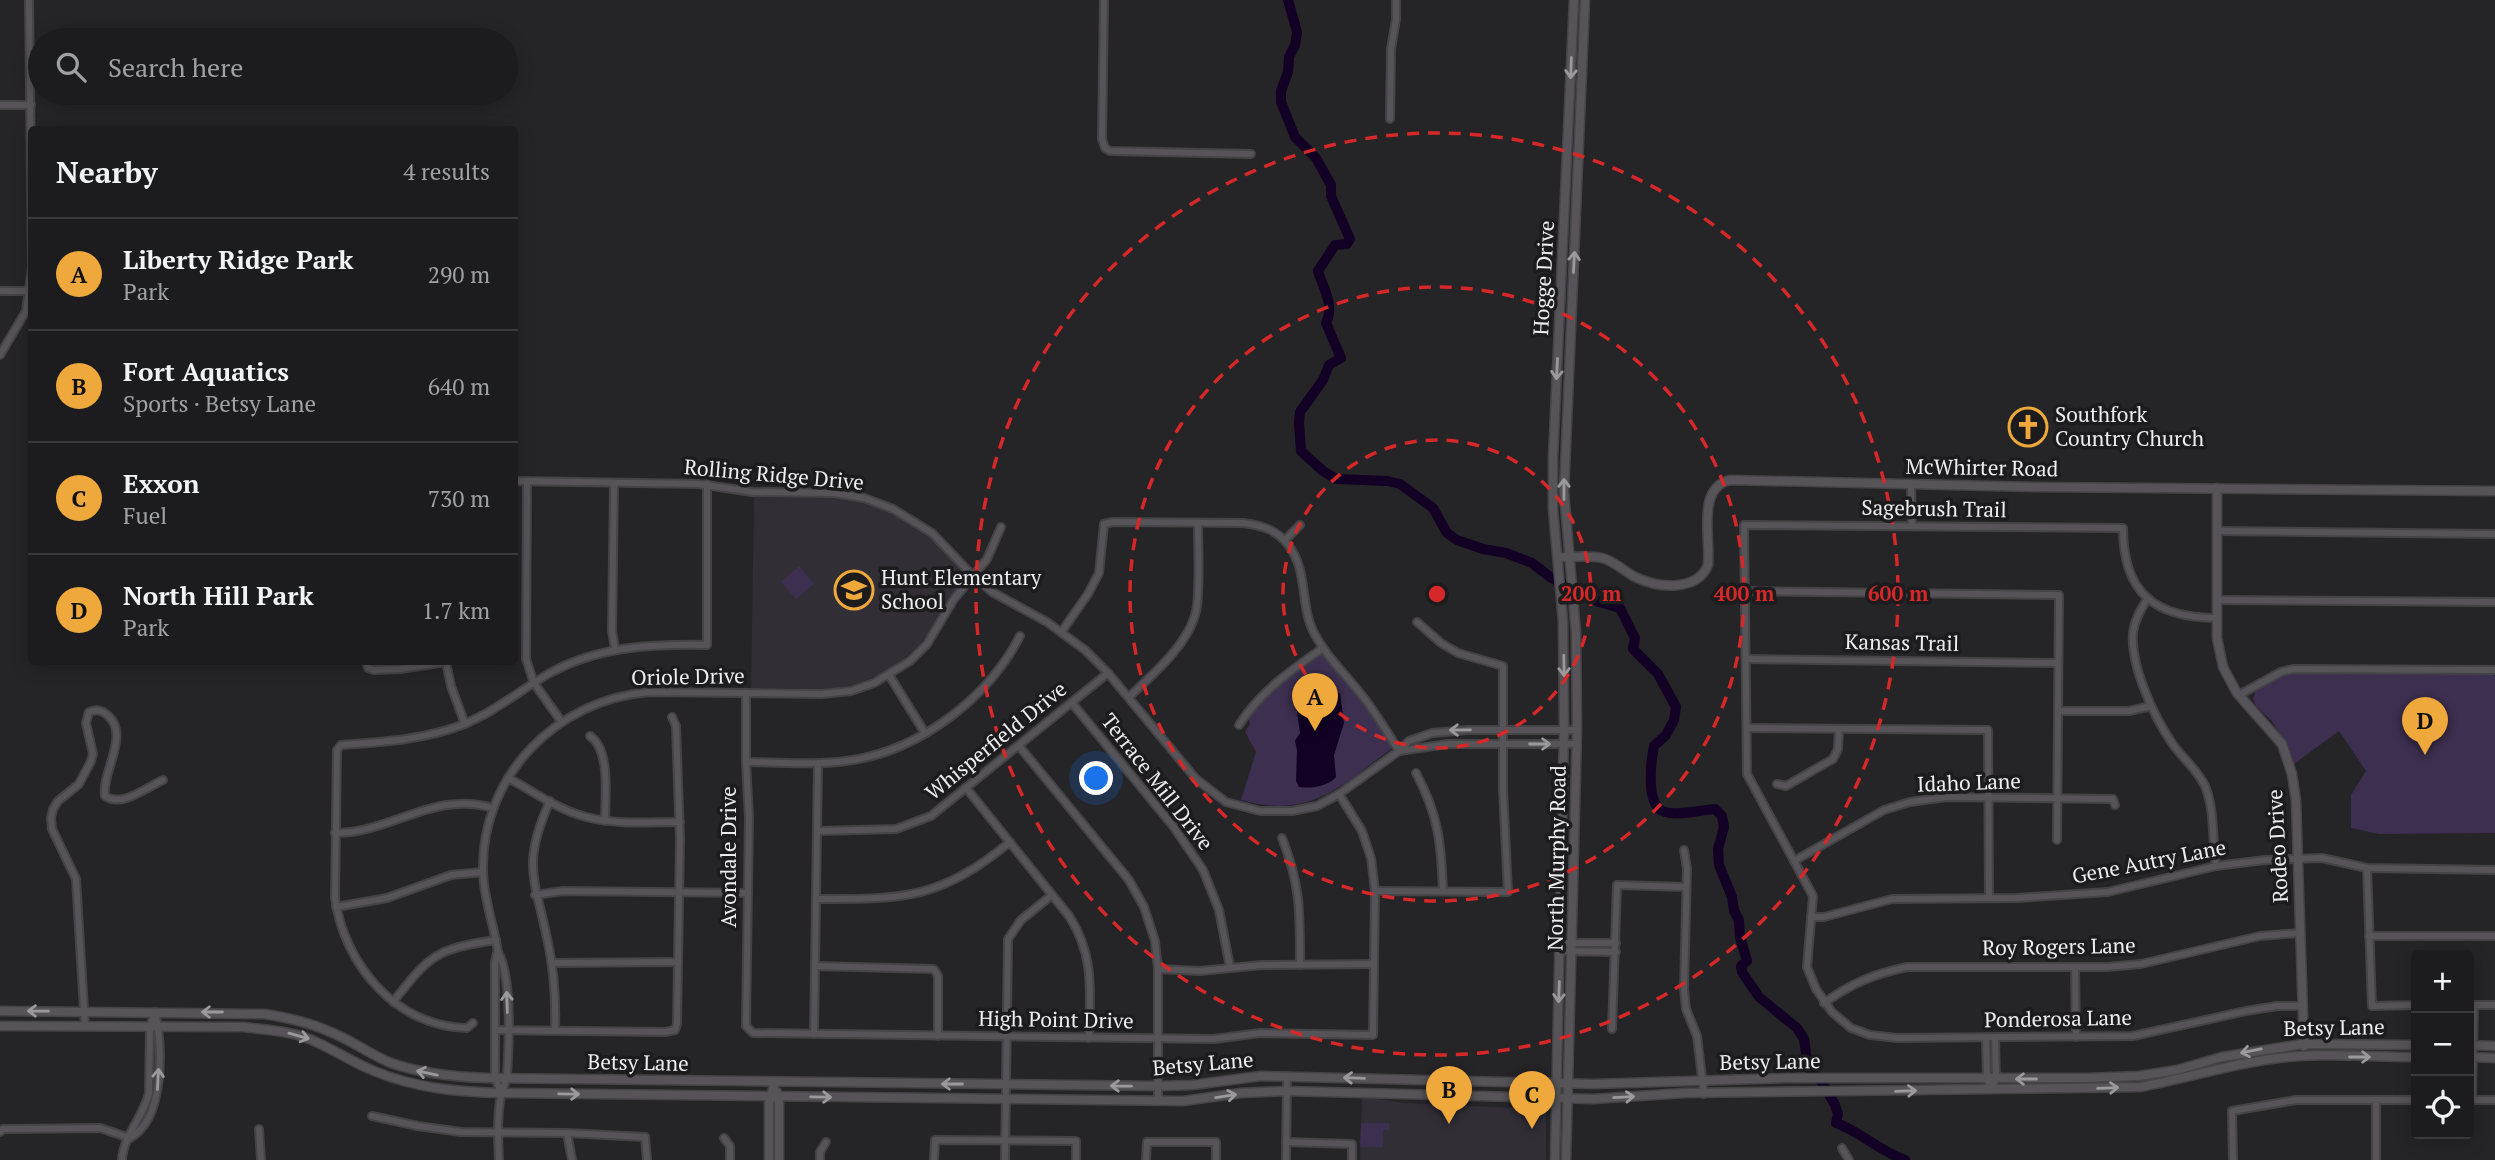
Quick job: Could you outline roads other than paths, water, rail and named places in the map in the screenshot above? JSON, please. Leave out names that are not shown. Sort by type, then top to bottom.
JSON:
[{"type":"main road","name":"Hogge Drive","points":[[1558,562],[1553,509],[1553,458],[1574,0]]},
{"type":"main road","name":"Hogge Drive","points":[[1569,557],[1564,492],[1586,0]]},
{"type":"main road","points":[[1569,126],[1581,127]]},
{"type":"main road","points":[[1560,311],[1571,312]]},
{"type":"main road","name":"McWhirter Road","points":[[1558,562],[1569,557],[1601,557],[1648,582],[1689,584],[1700,578],[1708,565],[1709,501],[1714,489],[1722,482],[1735,480],[1912,485],[2495,491]]},
{"type":"main road","name":"Rodeo Drive","points":[[2217,488],[2217,638],[2223,667],[2239,695],[2282,744],[2292,774],[2296,801],[2304,1056]]},
{"type":"main road","name":"North Murphy Road","points":[[1566,1160],[1577,744],[1576,633],[1569,557]]},
{"type":"main road","name":"North Murphy Road","points":[[1555,1160],[1564,744],[1558,562]]},
{"type":"main road","name":"Betsy Lane","points":[[0,1011],[234,1012],[286,1018],[330,1031],[389,1062],[414,1070],[439,1075],[495,1079],[1158,1086],[1192,1085],[1261,1076],[1556,1083],[1787,1078],[1991,1079],[2139,1076],[2176,1070],[2270,1047],[2304,1044],[2411,1045]]},
{"type":"main road","name":"Betsy Lane","points":[[0,1026],[243,1027],[292,1034],[314,1041],[373,1071],[442,1090],[876,1098],[1183,1101],[1241,1093],[1286,1091],[1567,1098],[2140,1087],[2272,1058],[2411,1057]]},
{"type":"main road","points":[[2474,1045],[2495,1046]]},
{"type":"main road","points":[[2474,1057],[2495,1058]]},
{"type":"main road","points":[[1384,1079],[1384,1094]]},
{"type":"main road","points":[[775,1082],[779,1160]]},
{"type":"main road","points":[[1473,1082],[1473,1097]]},
{"type":"main road","points":[[876,1083],[876,1098]]},
{"type":"main road","points":[[769,1160],[769,1104],[774,1096]]},
{"type":"street","points":[[29,0],[30,28]]},
{"type":"street","points":[[1104,0],[1102,139],[1105,148],[1110,151],[1251,153]]},
{"type":"street","points":[[1390,119],[1391,49],[1396,0]]},
{"type":"street","points":[[0,105],[31,105],[31,126]]},
{"type":"street","points":[[0,291],[28,291]]},
{"type":"street","points":[[0,355],[20,324],[28,298]]},
{"type":"street","name":"Rolling Ridge Drive","points":[[518,481],[707,484],[752,492],[834,493],[878,503],[906,515],[932,534],[972,576],[1004,600],[1062,631],[1085,650],[1129,697],[1196,779],[1226,802],[1260,811],[1292,811],[1317,806],[1339,794],[1409,741],[1432,733],[1458,730],[1577,730]]},
{"type":"street","points":[[527,481],[525,647],[528,669],[534,683],[561,721]]},
{"type":"street","points":[[614,483],[612,631],[615,649]]},
{"type":"street","points":[[473,1023],[467,1028],[421,1018],[393,1002],[374,985],[359,964],[341,927],[336,907],[338,747],[405,741],[465,724],[572,663],[615,649],[707,645],[707,484]]},
{"type":"street","points":[[1912,485],[1912,526]]},
{"type":"street","points":[[1129,697],[1171,657],[1196,609],[1198,523]]},
{"type":"street","points":[[1062,631],[1099,573],[1104,524],[1251,524],[1268,528],[1285,540],[1296,559],[1308,618],[1323,648],[1362,695],[1399,751]]},
{"type":"street","points":[[1285,540],[1300,525]]},
{"type":"street","name":"Sagebrush Trail","points":[[1745,592],[1744,525],[2123,528],[2125,560],[2134,582],[2148,598]]},
{"type":"street","name":"Oriole Drive","points":[[499,1160],[498,1132],[501,1093],[507,1079],[508,1030],[503,961],[498,952],[485,894],[483,872],[486,836],[493,808],[508,778],[535,743],[561,721],[600,702],[638,693],[836,693],[863,687],[889,675],[927,644],[954,598],[991,553],[1001,527]]},
{"type":"street","points":[[2218,531],[2495,534]]},
{"type":"street","points":[[1824,1003],[1807,967],[1813,896],[1747,775],[1745,592],[2059,595],[2057,840]]},
{"type":"street","points":[[2216,866],[2211,811],[2206,789],[2199,774],[2174,746],[2155,717],[2138,671],[2133,634],[2139,612],[2148,598],[2174,615],[2217,618]]},
{"type":"street","points":[[2217,600],[2495,602]]},
{"type":"street","points":[[1375,891],[1508,892],[1503,666],[1458,653],[1441,643],[1417,622]]},
{"type":"street","points":[[746,762],[818,763],[853,760],[879,754],[925,733],[985,686],[1007,659],[1020,636]]},
{"type":"street","points":[[1239,725],[1246,713],[1277,681],[1323,648]]},
{"type":"street","name":"Kansas Trail","points":[[1746,659],[2059,663]]},
{"type":"street","points":[[367,665],[368,668],[382,670],[422,665]]},
{"type":"street","points":[[447,665],[465,724]]},
{"type":"street","points":[[2239,695],[2281,672],[2294,669],[2495,670]]},
{"type":"street","name":"Whisperfield Drive","points":[[817,831],[903,828],[937,813],[1108,673]]},
{"type":"street","points":[[889,675],[925,733]]},
{"type":"street","name":"Avondale Drive","points":[[746,693],[749,818],[747,1021]]},
{"type":"street","name":"Terrace Mill Drive","points":[[1072,703],[1173,826],[1203,870],[1219,910],[1230,967]]},
{"type":"street","points":[[2058,710],[2129,711],[2151,706]]},
{"type":"street","points":[[85,1026],[76,879],[52,829],[51,818],[58,801],[79,784],[91,761],[93,754],[86,723],[89,712],[95,710],[105,713],[114,726],[114,752],[105,784],[105,796],[108,799],[123,800],[163,780]]},
{"type":"street","points":[[495,1030],[675,1030],[680,822],[676,726],[672,717]]},
{"type":"street","points":[[1746,728],[1988,730],[1989,898]]},
{"type":"street","points":[[1777,784],[1786,786],[1833,759],[1838,749],[1839,729]]},
{"type":"street","points":[[590,736],[597,741],[603,758],[604,821]]},
{"type":"street","name":"Rolling Ridge Drive","points":[[1399,751],[1448,744],[1577,744]]},
{"type":"street","points":[[1019,747],[1129,880],[1144,907],[1155,941],[1158,969],[1158,1101]]},
{"type":"street","points":[[814,1034],[818,763]]},
{"type":"street","points":[[1416,773],[1430,800],[1438,825],[1443,891]]},
{"type":"street","points":[[508,778],[575,814],[604,821],[680,822]]},
{"type":"street","points":[[967,789],[1076,926],[1088,955],[1090,1038]]},
{"type":"street","points":[[1158,969],[1200,971],[1230,967],[1374,964],[1375,891],[1371,858],[1362,831],[1339,794]]},
{"type":"street","name":"Idaho Lane","points":[[1794,860],[1884,810],[1910,802],[1947,797],[1988,797],[2113,799],[2115,805]]},
{"type":"street","points":[[550,801],[534,843],[532,866],[552,962],[555,1030]]},
{"type":"street","points":[[335,833],[368,831],[413,813],[449,804],[468,803],[493,808]]},
{"type":"street","points":[[1282,838],[1297,881],[1300,965]]},
{"type":"street","points":[[817,899],[881,899],[921,893],[945,885],[969,872],[1010,842]]},
{"type":"street","points":[[1684,850],[1684,989],[1686,1009],[1698,1036],[1704,1094]]},
{"type":"street","name":"Gene Autry Lane","points":[[1811,917],[1824,917],[1892,899],[1989,898],[2108,892],[2216,866],[2297,858],[2322,858],[2367,868],[2495,870]]},
{"type":"street","points":[[2367,868],[2372,1006],[2411,1005]]},
{"type":"street","points":[[336,907],[387,898],[443,877],[483,872]]},
{"type":"street","points":[[1612,1029],[1617,885],[1686,887]]},
{"type":"street","points":[[536,895],[563,891],[748,893]]},
{"type":"street","points":[[1005,1160],[1009,939],[1021,920],[1052,894]]},
{"type":"street","name":"Roy Rogers Lane","points":[[1824,1003],[1845,988],[1875,973],[1907,967],[2075,967],[2141,964],[2260,936],[2299,933]]},
{"type":"street","points":[[2369,936],[2495,936]]},
{"type":"street","points":[[393,1002],[422,966],[440,953],[464,945],[496,940]]},
{"type":"street","points":[[1561,947],[1616,943]]},
{"type":"street","points":[[1573,947],[1616,952]]},
{"type":"street","name":"Oriole Drive","points":[[498,952],[495,962],[495,1079],[501,1093]]},
{"type":"street","points":[[552,962],[678,962]]},
{"type":"street","name":"High Point Drive","points":[[747,1021],[747,1029],[753,1033],[1214,1039],[1260,1033],[1373,1035],[1374,964]]},
{"type":"street","points":[[815,966],[927,967],[936,970],[937,1036]]},
{"type":"street","points":[[2075,967],[2076,1037]]},
{"type":"street","name":"Ponderosa Lane","points":[[1824,1003],[1851,1028],[1870,1035],[1897,1038],[2133,1036],[2246,1011],[2277,1006],[2301,1006]]},
{"type":"street","points":[[2474,1005],[2495,1005]]},
{"type":"street","points":[[122,1160],[130,1138],[145,1122],[152,1099],[159,1057],[155,1012]]},
{"type":"street","points":[[152,1099],[150,1057],[155,1027]]},
{"type":"street","points":[[1986,1038],[1991,1079]]},
{"type":"street","points":[[1991,1089],[1995,1038]]},
{"type":"street","points":[[150,1057],[159,1057]]},
{"type":"street","points":[[1286,1160],[1287,1076]]},
{"type":"street","points":[[2233,1160],[2232,1111],[2296,1100],[2411,1100]]},
{"type":"street","points":[[2376,1100],[2376,1160]]},
{"type":"street","points":[[2474,1100],[2495,1100]]},
{"type":"street","points":[[372,1116],[461,1132],[645,1137],[647,1160]]},
{"type":"street","points":[[0,1132],[3,1129],[100,1128],[130,1138]]},
{"type":"street","points":[[259,1129],[261,1160]]},
{"type":"street","points":[[567,1133],[572,1160]]},
{"type":"street","points":[[724,1138],[730,1146],[730,1160]]},
{"type":"street","points":[[934,1160],[935,1140],[1076,1142],[1076,1160]]},
{"type":"street","points":[[820,1160],[820,1152],[826,1142]]},
{"type":"street","points":[[1146,1160],[1147,1142],[1216,1142],[1216,1160]]},
{"type":"street","points":[[1286,1142],[1352,1144],[1352,1160]]},
{"type":"street","points":[[1842,1148],[1849,1160]]},
{"type":"waterway","points":[[1288,0],[1297,32],[1281,91],[1281,102],[1295,137],[1316,158],[1331,185],[1331,196],[1350,239],[1347,244],[1335,245],[1318,271],[1329,303],[1326,323],[1341,358],[1329,365],[1323,380],[1300,412],[1301,451],[1336,479],[1400,484],[1433,508],[1447,533],[1457,540],[1532,563],[1550,577],[1599,602],[1620,608],[1635,638],[1633,649],[1658,674],[1676,707],[1674,720],[1666,735],[1654,746],[1651,783],[1654,802],[1665,812],[1715,809],[1722,816],[1724,827],[1718,849],[1719,865],[1739,920],[1740,937],[1747,961],[1741,966],[1742,972],[1759,997],[1797,1028],[1804,1039],[1808,1067],[1824,1085],[1835,1105],[1838,1114],[1836,1123],[1905,1160]]},
{"type":"place","name":"Southfork Country Church","points":[[2028,427]]},
{"type":"place","name":"Hunt Elementary School","points":[[854,590]]},
{"type":"place","name":"Liberty Ridge Park","points":[[1315,731]]},
{"type":"place","name":"North Hill Park","points":[[2425,755]]},
{"type":"place","name":"Fort Aquatics","points":[[1449,1124]]},
{"type":"place","name":"Exxon","points":[[1532,1129]]}]
